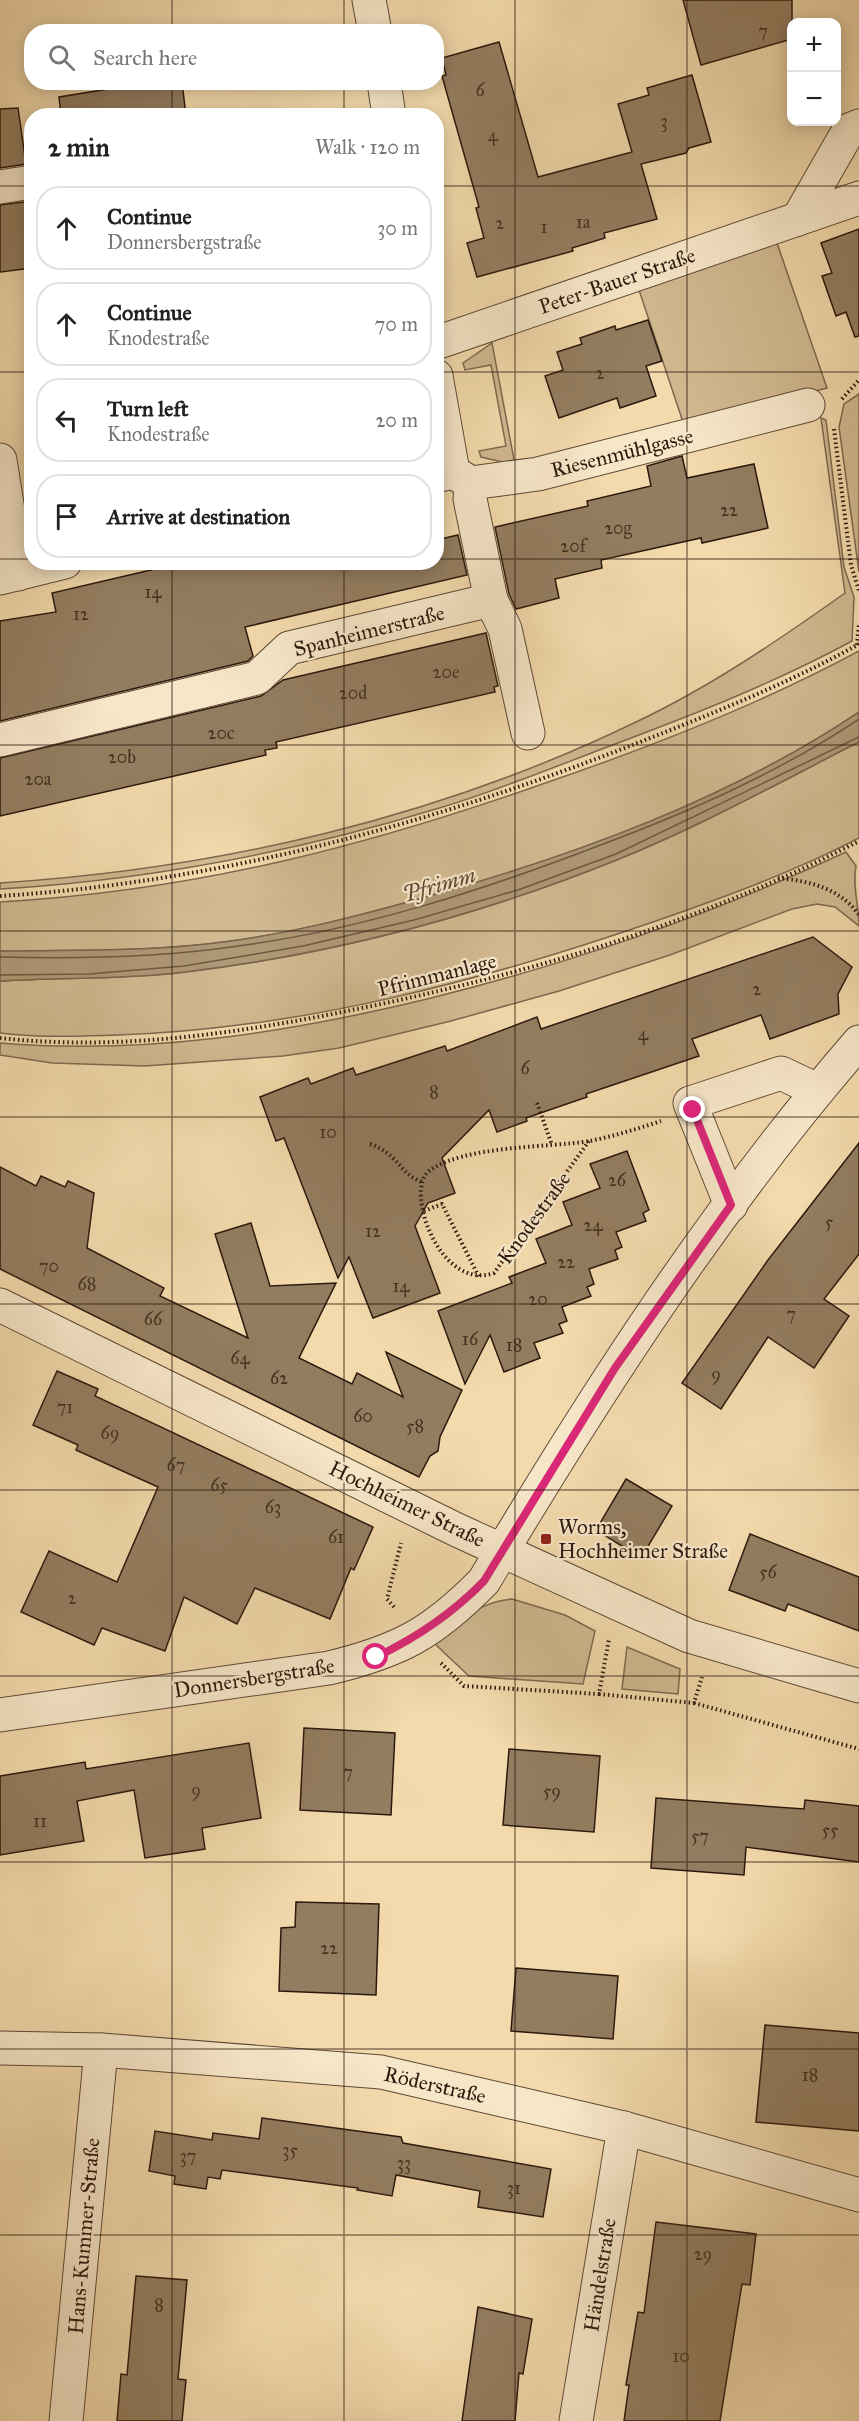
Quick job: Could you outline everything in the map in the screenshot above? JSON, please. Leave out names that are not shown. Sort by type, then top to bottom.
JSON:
[{"type":"street","points":[[369,0],[374,24]]},
{"type":"street","points":[[385,90],[388,108]]},
{"type":"street","points":[[798,219],[849,130],[859,126]]},
{"type":"street","points":[[0,187],[24,183]]},
{"type":"street","name":"Peter-Bauer Straße","points":[[444,340],[859,198]]},
{"type":"street","name":"Riesenmühlgasse","points":[[453,477],[538,474],[820,408]]},
{"type":"street","points":[[444,424],[453,477],[470,499],[491,600],[505,629],[528,733]]},
{"type":"street","points":[[0,460],[9,576],[33,570]]},
{"type":"street","name":"Spanheimerstraße","points":[[0,740],[257,678],[289,648],[491,600]]},
{"type":"street","points":[[502,1551],[615,1368],[731,1205],[817,1090],[859,1042]]},
{"type":"street","points":[[731,1205],[690,1103],[782,1073],[817,1090]]},
{"type":"street","name":"Hochheimer Straße","points":[[0,1305],[502,1551],[688,1636],[859,1686]]},
{"type":"street","name":"Donnersbergstraße","points":[[0,1715],[329,1668],[376,1657],[415,1638],[459,1606],[484,1581],[502,1551]]},
{"type":"street","name":"Röderstraße","points":[[0,2048],[101,2050],[381,2072],[624,2128],[859,2195]]},
{"type":"street","name":"Hans-Kummer-Straße","points":[[66,2421],[101,2050]]},
{"type":"street","name":"Händelstraße","points":[[576,2421],[624,2128]]},
{"type":"path","points":[[859,381],[820,408],[851,566],[859,591]]},
{"type":"path","points":[[0,896],[54,892],[212,870],[292,854],[440,814],[587,762],[797,676],[858,645],[859,623]]},
{"type":"path","name":"Pfrimmanlage","points":[[0,1038],[72,1042],[177,1037],[272,1026],[386,1003],[459,986],[603,945],[731,898],[859,842]]},
{"type":"path","points":[[777,878],[810,882],[828,889],[841,897],[859,915]]},
{"type":"path","points":[[537,1103],[552,1145]]},
{"type":"path","name":"Knodestraße","points":[[589,1141],[494,1273],[479,1278],[468,1276],[456,1269],[443,1254],[433,1238],[420,1195],[422,1182],[427,1172],[466,1155],[589,1141],[624,1133],[693,1110]]},
{"type":"path","points":[[370,1144],[392,1155],[408,1175],[422,1182]]},
{"type":"path","points":[[424,1211],[442,1204],[479,1278]]},
{"type":"path","points":[[404,1503],[403,1539],[387,1599],[415,1638],[464,1686],[599,1694],[694,1703],[859,1749]]},
{"type":"path","points":[[599,1694],[616,1603]]},
{"type":"path","points":[[694,1703],[713,1644]]},
{"type":"shaded area","points":[[777,243],[827,388],[684,425],[639,290]]},
{"type":"shaded area","points":[[492,343],[515,465],[481,457],[479,451],[506,446],[491,365],[465,370],[463,363]]},
{"type":"shaded area","points":[[859,394],[859,572],[839,427],[844,404]]},
{"type":"shaded area","points":[[821,418],[826,420],[844,567],[854,597],[852,641],[789,673],[692,714],[516,782],[436,809],[329,838],[220,862],[110,879],[0,889],[0,883],[82,876],[245,851],[326,833],[405,811],[484,786],[561,756],[691,694],[769,645],[845,593]]},
{"type":"shaded area","points":[[859,651],[859,712],[758,772],[704,798],[595,843],[539,863],[378,910],[305,928],[256,937],[202,945],[145,949],[0,951],[0,902],[143,888],[212,876],[280,862],[415,826],[551,781],[669,738],[784,689]]},
{"type":"shaded area","points":[[859,742],[859,838],[783,873],[653,922],[523,964],[457,982],[322,1012],[186,1031],[74,1036],[29,1036],[0,1033],[0,981],[186,972],[296,955],[460,915],[567,879],[650,846]]},
{"type":"shaded area","points":[[846,852],[856,866],[859,926],[835,907],[817,904],[792,909],[670,955],[559,991],[451,1021],[339,1048],[283,1056],[145,1066],[52,1063],[0,1055],[0,1043],[108,1046],[215,1038],[322,1022],[427,999],[535,970],[640,936],[744,896]]},
{"type":"shaded area","points":[[512,1599],[565,1615],[595,1631],[583,1684],[469,1676],[435,1644],[461,1620],[479,1608]]},
{"type":"shaded area","points":[[627,1647],[680,1669],[678,1694],[622,1689]]},
{"type":"water","points":[[859,712],[859,742],[740,803],[619,859],[514,898],[460,915],[296,955],[185,972],[0,981],[0,951],[145,949],[231,941],[329,922],[482,881],[595,843],[704,798],[758,772]]},
{"type":"building","points":[[683,0],[792,0],[792,18],[787,18],[787,40],[701,65]]},
{"type":"building","points":[[499,42],[538,177],[632,152],[618,104],[649,95],[647,88],[692,75],[711,142],[689,148],[686,153],[641,164],[657,219],[604,233],[605,238],[572,248],[573,251],[477,277],[467,243],[484,238],[476,208],[479,207],[444,83],[444,76],[446,75],[444,57]]},
{"type":"building","points":[[103,90],[183,90],[185,108],[60,108],[59,97]]},
{"type":"building","points":[[18,108],[24,164],[0,168],[0,109]]},
{"type":"building","points":[[24,202],[24,269],[0,272],[0,205]]},
{"type":"building","points":[[859,229],[859,336],[855,337],[846,312],[836,316],[822,276],[832,273],[821,243]]},
{"type":"building","points":[[648,320],[662,361],[646,366],[656,396],[620,408],[617,398],[559,418],[545,376],[563,370],[557,352],[582,344],[580,338],[615,326],[616,330]]},
{"type":"building","points":[[682,456],[687,478],[754,464],[768,528],[702,543],[701,538],[601,560],[602,568],[555,579],[559,598],[516,609],[509,594],[495,527],[588,506],[587,501],[651,486],[647,466]]},
{"type":"building","points":[[458,535],[467,575],[245,627],[253,656],[248,661],[0,721],[0,621],[56,612],[52,593],[151,570],[444,570],[444,538]]},
{"type":"building","points":[[486,633],[498,686],[494,687],[495,692],[276,742],[277,748],[265,750],[266,755],[0,816],[0,758],[261,696],[283,680]]},
{"type":"building","points":[[813,937],[852,967],[838,994],[839,1014],[770,1039],[761,1015],[692,1039],[699,1056],[586,1094],[587,1097],[526,1118],[527,1121],[497,1132],[489,1110],[442,1158],[455,1193],[428,1203],[415,1226],[440,1293],[373,1318],[349,1257],[338,1278],[284,1138],[276,1141],[260,1097],[308,1078],[311,1084],[353,1068],[356,1075],[445,1046],[447,1051],[537,1017],[541,1029]]},
{"type":"building","points":[[859,1143],[859,1254],[824,1299],[849,1316],[814,1368],[768,1337],[721,1409],[682,1383],[768,1260]]},
{"type":"building","points":[[627,1151],[649,1210],[643,1213],[646,1221],[616,1232],[622,1247],[615,1250],[618,1259],[589,1269],[594,1284],[587,1287],[591,1296],[562,1307],[567,1321],[559,1324],[563,1333],[534,1343],[540,1358],[504,1372],[490,1335],[465,1384],[438,1311],[512,1283],[509,1277],[546,1263],[536,1239],[572,1225],[563,1202],[600,1188],[590,1164]]},
{"type":"building","points":[[0,1167],[36,1186],[41,1176],[65,1187],[68,1181],[94,1193],[87,1248],[164,1288],[160,1296],[248,1338],[215,1234],[251,1223],[270,1286],[336,1283],[299,1358],[352,1384],[357,1373],[403,1397],[386,1352],[462,1390],[440,1437],[438,1451],[430,1456],[419,1477],[0,1269]]},
{"type":"building","points":[[57,1371],[98,1389],[95,1396],[373,1527],[354,1570],[351,1568],[330,1619],[255,1588],[237,1624],[184,1597],[165,1651],[102,1628],[94,1645],[21,1612],[49,1551],[117,1582],[158,1487],[76,1450],[78,1445],[33,1425]]},
{"type":"building","points":[[626,1479],[672,1506],[641,1558],[596,1530]]},
{"type":"building","points":[[750,1534],[859,1577],[859,1631],[788,1604],[785,1611],[729,1590]]},
{"type":"building","points":[[304,1728],[395,1733],[391,1815],[300,1810]]},
{"type":"building","points":[[249,1743],[261,1818],[202,1828],[205,1849],[145,1858],[134,1790],[77,1801],[84,1841],[0,1855],[0,1776],[85,1762],[86,1769]]},
{"type":"building","points":[[509,1749],[600,1756],[594,1832],[503,1825]]},
{"type":"building","points":[[656,1798],[804,1809],[805,1800],[859,1806],[859,1862],[746,1847],[744,1875],[651,1868]]},
{"type":"building","points":[[296,1902],[379,1904],[376,1995],[279,1991],[281,1928],[295,1927]]},
{"type":"building","points":[[516,1968],[618,1976],[613,2039],[511,2031]]},
{"type":"building","points":[[765,2025],[859,2033],[859,2131],[756,2122]]},
{"type":"building","points":[[262,2118],[401,2137],[403,2143],[551,2169],[543,2217],[478,2207],[480,2191],[396,2175],[392,2196],[357,2190],[358,2188],[222,2170],[220,2179],[208,2177],[206,2189],[174,2184],[175,2176],[149,2171],[155,2131],[212,2140],[213,2133],[259,2139]]},
{"type":"building","points":[[656,2222],[756,2234],[750,2285],[742,2284],[720,2421],[624,2421],[629,2385],[626,2385],[638,2312],[644,2313]]},
{"type":"building","points":[[136,2276],[187,2280],[178,2379],[186,2380],[182,2421],[117,2421],[121,2374],[127,2375]]},
{"type":"building","points":[[478,2307],[532,2319],[523,2374],[519,2373],[515,2421],[462,2421]]},
{"type":"place","name":"Worms, Hochheimer Straße","points":[[546,1539]]},
{"type":"route","points":[[376,1657],[410,1641],[430,1628],[459,1606],[484,1581],[615,1368],[731,1205],[712,1163],[693,1110]]},
{"type":"water label","name":"Pfrimm","points":[[439,884]]}]
